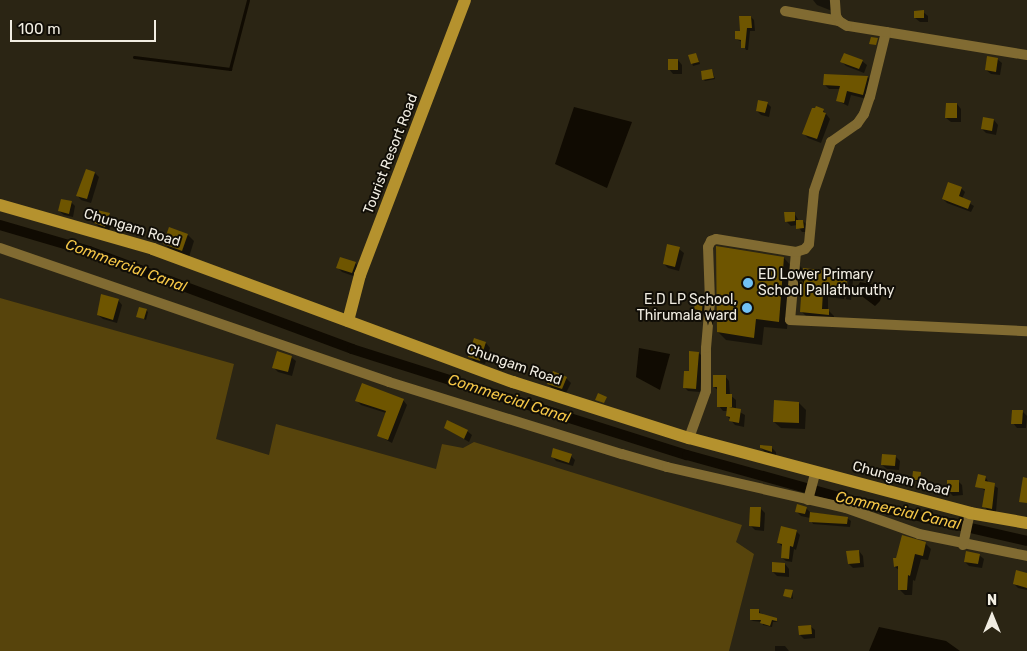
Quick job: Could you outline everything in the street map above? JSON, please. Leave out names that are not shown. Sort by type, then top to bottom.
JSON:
[{"type":"main road","name":"Tourist Resort Road","points":[[348,321],[360,275],[465,0]]},
{"type":"main road","name":"Chungam Road","points":[[0,205],[153,249],[513,382],[689,438],[970,513],[1027,523]]},
{"type":"street","points":[[835,0],[836,16],[846,26],[1027,55]]},
{"type":"street","points":[[785,12],[839,21]]},
{"type":"street","points":[[689,438],[706,391],[706,348],[710,301],[708,247],[710,241],[716,239],[796,252],[809,244],[814,191],[831,142],[857,124],[864,114],[886,32]]},
{"type":"street","points":[[0,248],[389,382],[666,467],[846,508],[919,534],[963,545],[1027,556]]},
{"type":"street","points":[[796,252],[790,320],[1027,331]]},
{"type":"street","points":[[808,500],[816,473]]},
{"type":"street","points":[[963,545],[970,513]]},
{"type":"shaded area","points":[[574,107],[632,122],[607,188],[555,164]]},
{"type":"shaded area","points":[[860,282],[875,285],[882,294],[880,301],[875,306],[863,297],[861,288],[857,287]]},
{"type":"shaded area","points":[[0,298],[234,364],[216,439],[269,455],[276,424],[436,469],[442,444],[463,448],[474,442],[742,525],[736,542],[754,554],[729,651],[0,651]]},
{"type":"shaded area","points":[[639,348],[670,354],[660,390],[636,377]]},
{"type":"shaded area","points":[[879,627],[946,641],[960,651],[869,651]]},
{"type":"building","points":[[924,10],[924,18],[914,18],[914,11]]},
{"type":"building","points":[[739,16],[751,16],[752,28],[747,28],[745,48],[741,48],[741,40],[735,39],[735,31],[740,31]]},
{"type":"building","points":[[871,37],[878,38],[876,45],[869,44]]},
{"type":"building","points":[[696,53],[699,62],[691,64],[688,55]]},
{"type":"building","points":[[844,53],[863,60],[859,69],[840,62]]},
{"type":"building","points":[[987,56],[998,58],[996,72],[985,70]]},
{"type":"building","points":[[668,59],[678,59],[678,70],[668,70]]},
{"type":"building","points":[[712,69],[714,78],[702,80],[701,71]]},
{"type":"building","points":[[824,74],[868,76],[863,95],[847,91],[844,103],[836,101],[840,86],[823,85]]},
{"type":"building","points":[[758,100],[768,102],[765,113],[756,111]]},
{"type":"building","points":[[946,103],[957,103],[957,118],[945,118]]},
{"type":"building","points":[[816,106],[824,109],[823,112],[826,113],[817,139],[802,134],[812,108]]},
{"type":"building","points":[[983,117],[994,119],[992,131],[981,129]]},
{"type":"building","points":[[86,169],[95,172],[87,199],[76,196]]},
{"type":"building","points":[[948,182],[962,187],[959,196],[971,201],[968,209],[942,199]]},
{"type":"building","points":[[61,199],[72,201],[69,214],[58,211]]},
{"type":"building","points":[[97,210],[110,213],[105,227],[94,223]]},
{"type":"building","points":[[784,212],[795,212],[795,221],[785,222]]},
{"type":"building","points":[[796,220],[803,220],[804,228],[796,229]]},
{"type":"building","points":[[169,227],[188,234],[182,251],[163,244]]},
{"type":"building","points":[[667,244],[680,247],[675,267],[663,264]]},
{"type":"building","name":"ED Lower Primary School Pallathuruthy","points":[[716,246],[784,257],[779,322],[756,319],[754,338],[717,332]]},
{"type":"building","points":[[340,257],[356,262],[352,273],[336,268]]},
{"type":"building","points":[[803,268],[848,273],[845,295],[823,292],[822,309],[829,309],[829,315],[800,312]]},
{"type":"building","points":[[101,294],[119,299],[113,320],[97,315]]},
{"type":"building","points":[[696,298],[703,299],[702,311],[694,309]]},
{"type":"building","points":[[139,307],[147,309],[144,319],[136,317]]},
{"type":"building","points":[[474,338],[486,342],[480,361],[468,357]]},
{"type":"building","points":[[277,351],[292,356],[288,372],[272,368]]},
{"type":"building","points":[[689,351],[699,352],[696,389],[683,388],[684,371],[689,371]]},
{"type":"building","points":[[553,371],[567,377],[562,389],[547,384]]},
{"type":"building","points":[[713,375],[726,375],[726,394],[732,394],[732,407],[729,407],[741,409],[739,423],[729,421],[730,417],[726,416],[727,407],[717,407],[717,387],[713,387]]},
{"type":"building","points":[[362,383],[404,399],[388,440],[377,436],[386,411],[355,401]]},
{"type":"building","points":[[598,393],[607,397],[604,403],[595,400]]},
{"type":"building","points":[[774,400],[799,402],[799,423],[773,422]]},
{"type":"building","points":[[1012,410],[1023,410],[1022,424],[1011,424]]},
{"type":"building","points":[[447,420],[468,430],[464,439],[444,428]]},
{"type":"building","points":[[760,445],[772,446],[772,452],[760,448]]},
{"type":"building","points":[[553,448],[572,454],[569,463],[551,457]]},
{"type":"building","points":[[882,454],[896,455],[895,466],[881,465]]},
{"type":"building","points":[[913,471],[921,472],[920,480],[912,480]]},
{"type":"building","points":[[978,474],[986,476],[985,481],[995,483],[992,509],[982,507],[985,489],[975,487]]},
{"type":"building","points":[[1023,477],[1027,478],[1027,503],[1019,502]]},
{"type":"building","points":[[947,480],[959,480],[959,492],[947,492]]},
{"type":"building","points":[[797,504],[807,507],[805,514],[795,512]]},
{"type":"building","points":[[750,507],[761,507],[760,527],[749,526]]},
{"type":"building","points":[[810,512],[848,517],[847,524],[809,522]]},
{"type":"building","points":[[781,526],[797,530],[793,547],[790,546],[789,559],[781,558],[782,544],[777,543]]},
{"type":"building","points":[[902,535],[926,542],[923,556],[915,554],[910,576],[908,575],[907,590],[898,590],[898,566],[894,567],[893,558],[896,558]]},
{"type":"building","points":[[859,550],[860,563],[848,564],[846,551]]},
{"type":"building","points":[[966,551],[980,554],[978,564],[964,562]]},
{"type":"building","points":[[772,562],[785,563],[785,573],[772,572]]},
{"type":"building","points":[[1016,570],[1027,573],[1027,588],[1013,584]]},
{"type":"building","points":[[785,589],[793,590],[791,598],[783,596]]},
{"type":"building","points":[[750,609],[759,609],[759,613],[777,618],[777,621],[772,620],[770,626],[760,623],[761,620],[750,620]]},
{"type":"building","points":[[811,625],[812,634],[799,635],[798,626]]},
{"type":"waterway","points":[[134,57],[230,69],[248,0]]},
{"type":"waterway","name":"Commercial Canal","points":[[0,225],[89,251],[352,349],[687,455],[857,502],[1027,541]]},
{"type":"place","name":"ED Lower Primary School Pallathuruthy","points":[[748,283]]},
{"type":"place","name":"E.D LP School, Thirumala ward","points":[[747,308]]}]
